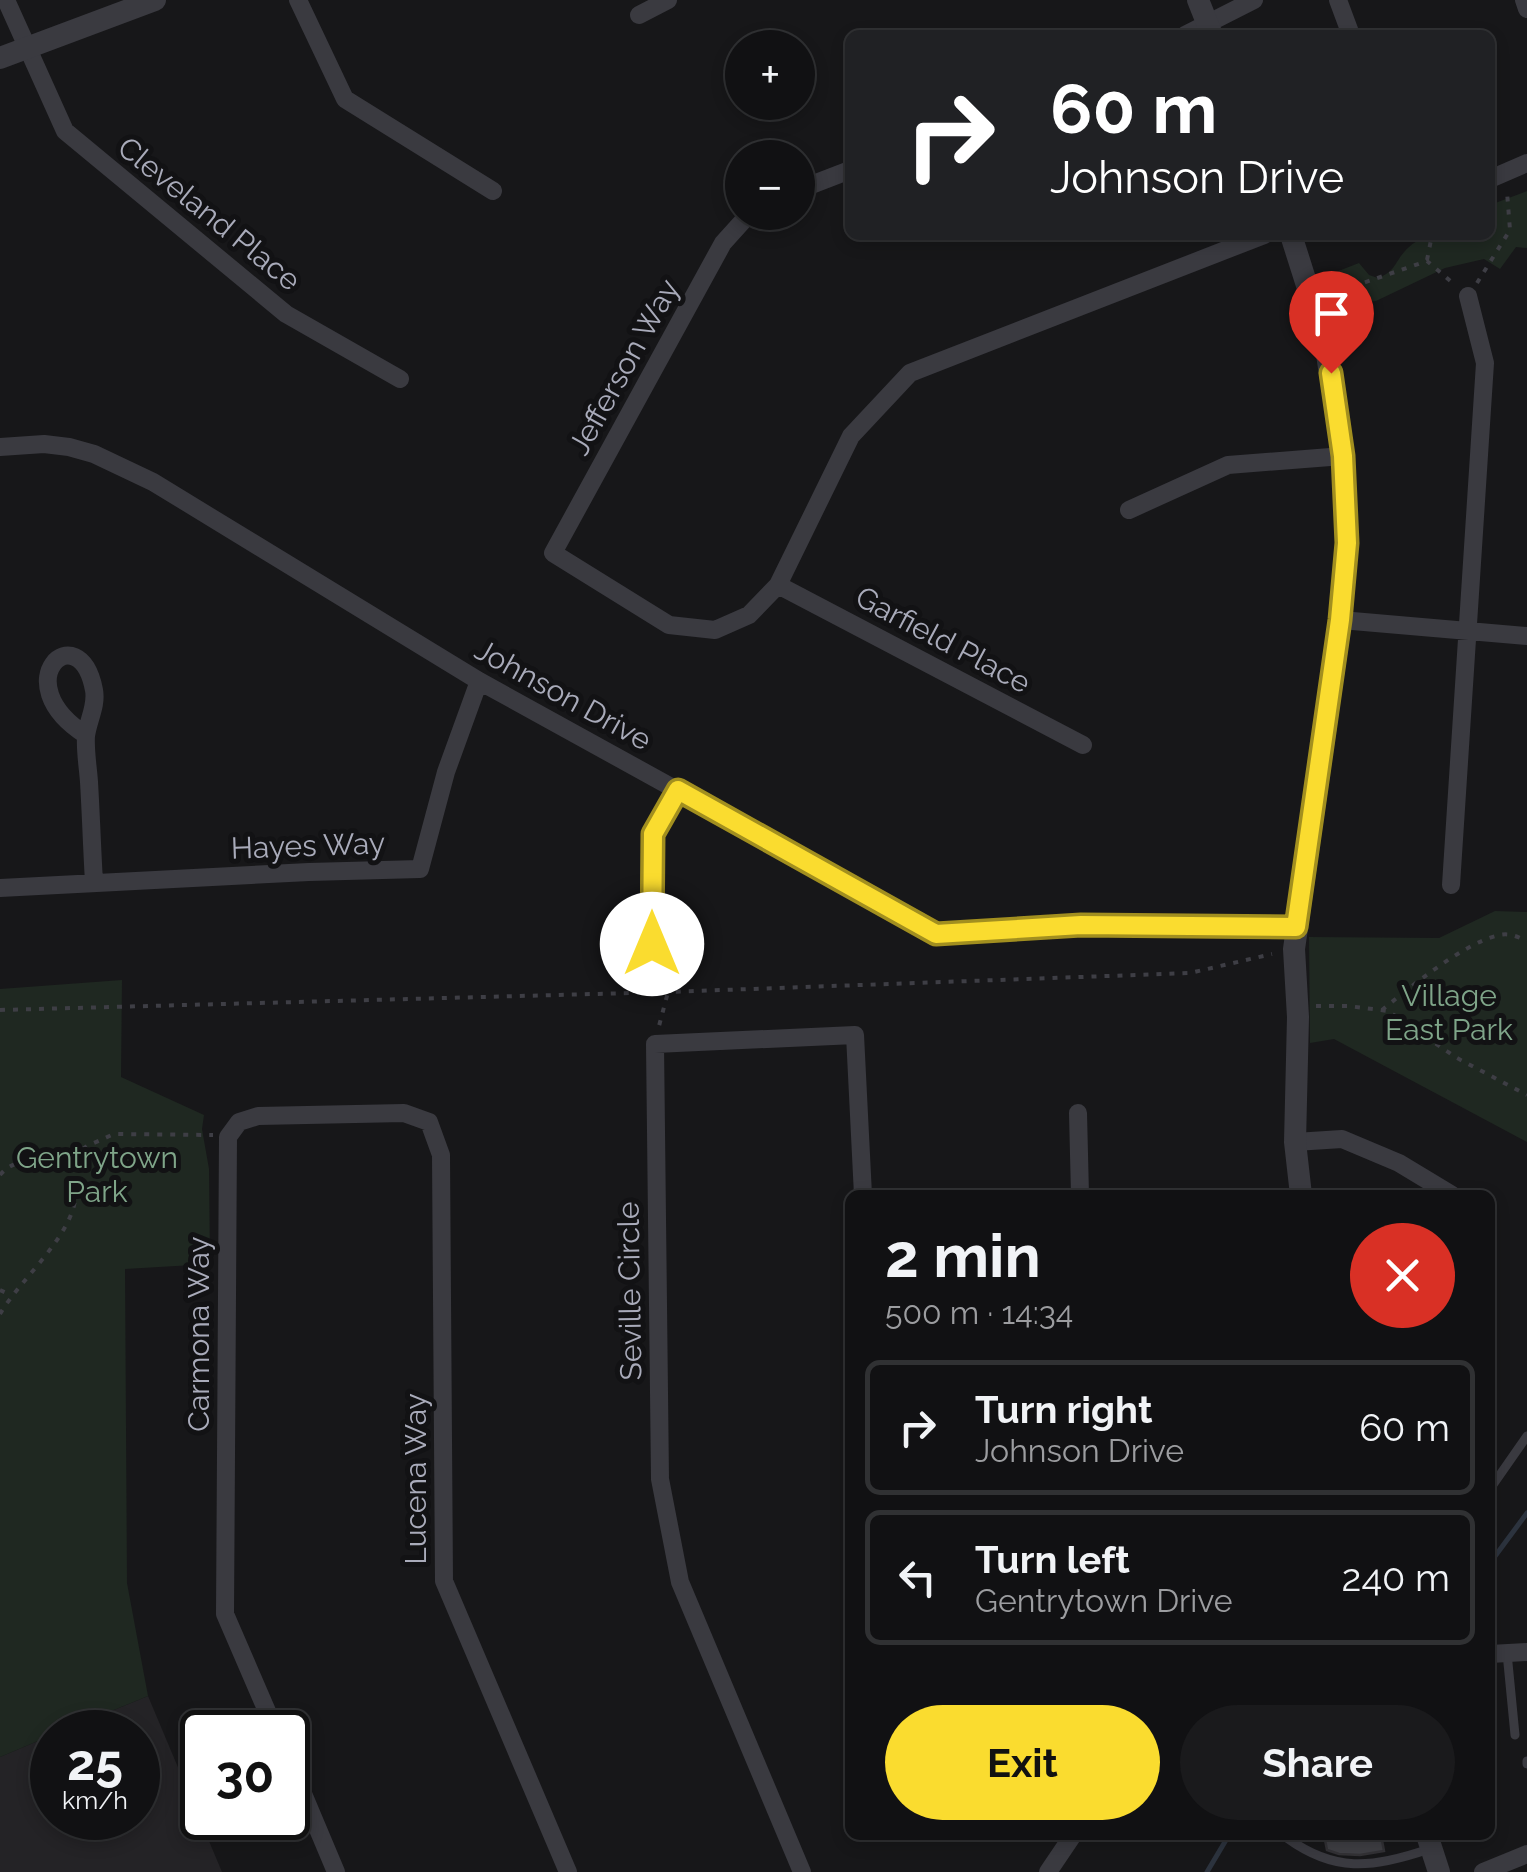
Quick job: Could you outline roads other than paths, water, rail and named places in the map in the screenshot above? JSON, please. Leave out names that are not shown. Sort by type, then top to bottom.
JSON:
[{"type":"street","name":"Cleveland Place","points":[[6,0],[65,131],[286,314],[400,379]]},
{"type":"street","points":[[0,58],[155,0]]},
{"type":"street","points":[[298,0],[345,99],[493,191]]},
{"type":"street","points":[[639,15],[668,0]]},
{"type":"street","points":[[1198,0],[1209,30],[1254,0]]},
{"type":"street","points":[[1338,0],[1348,30]]},
{"type":"street","points":[[1524,0],[1527,9]]},
{"type":"street","points":[[1498,176],[1527,163]]},
{"type":"street","points":[[815,183],[845,172]]},
{"type":"street","name":"Jefferson Way","points":[[735,230],[724,243],[554,553],[669,625],[715,630],[749,615],[778,585]]},
{"type":"street","points":[[778,585],[851,436],[910,373],[1251,240]]},
{"type":"street","points":[[1293,240],[1326,342],[1343,456],[1347,543],[1340,620],[1295,938],[1295,1142],[1300,1190]]},
{"type":"street","points":[[1451,885],[1486,363],[1468,296]]},
{"type":"street","name":"Johnson Drive","points":[[0,446],[70,447],[153,482],[479,681],[936,934],[1081,925],[1295,938]]},
{"type":"street","points":[[1129,510],[1228,465],[1343,456]]},
{"type":"street","name":"Garfield Place","points":[[778,585],[1083,745]]},
{"type":"street","points":[[1340,620],[1527,636]]},
{"type":"street","name":"Hayes Way","points":[[0,888],[420,869],[446,772],[479,681]]},
{"type":"street","points":[[86,736],[94,882]]},
{"type":"street","points":[[652,944],[653,834],[678,790]]},
{"type":"street","name":"Seville Circle","points":[[802,1872],[680,1582],[660,1479],[655,1044],[855,1034],[863,1190]]},
{"type":"street","points":[[1078,1113],[1080,1190]]},
{"type":"street","name":"Carmona Way","points":[[266,1710],[225,1614],[228,1137],[239,1122],[258,1116],[404,1114],[429,1122]]},
{"type":"street","name":"Lucena Way","points":[[429,1122],[441,1155],[444,1581],[568,1872]]},
{"type":"street","points":[[1295,1142],[1342,1139],[1399,1163],[1444,1190]]},
{"type":"street","points":[[1498,1654],[1527,1652]]},
{"type":"street","points":[[310,1810],[336,1872]]},
{"type":"street","points":[[1048,1872],[1070,1840]]},
{"type":"street","points":[[1429,1842],[1439,1872]]},
{"type":"street","points":[[1484,1872],[1527,1854]]},
{"type":"lane","points":[[1495,1482],[1527,1436]]},
{"type":"lane","points":[[1498,1654],[1515,1735]]},
{"type":"lane","points":[[1289,1840],[1307,1859],[1338,1871],[1377,1866],[1429,1842]]},
{"type":"waterway","points":[[1495,1556],[1527,1513]]},
{"type":"waterway","points":[[1207,1872],[1226,1840]]},
{"type":"park label","name":"Village East Park","points":[[1449,1013]]},
{"type":"park label","name":"Gentrytown Park","points":[[97,1175]]}]
